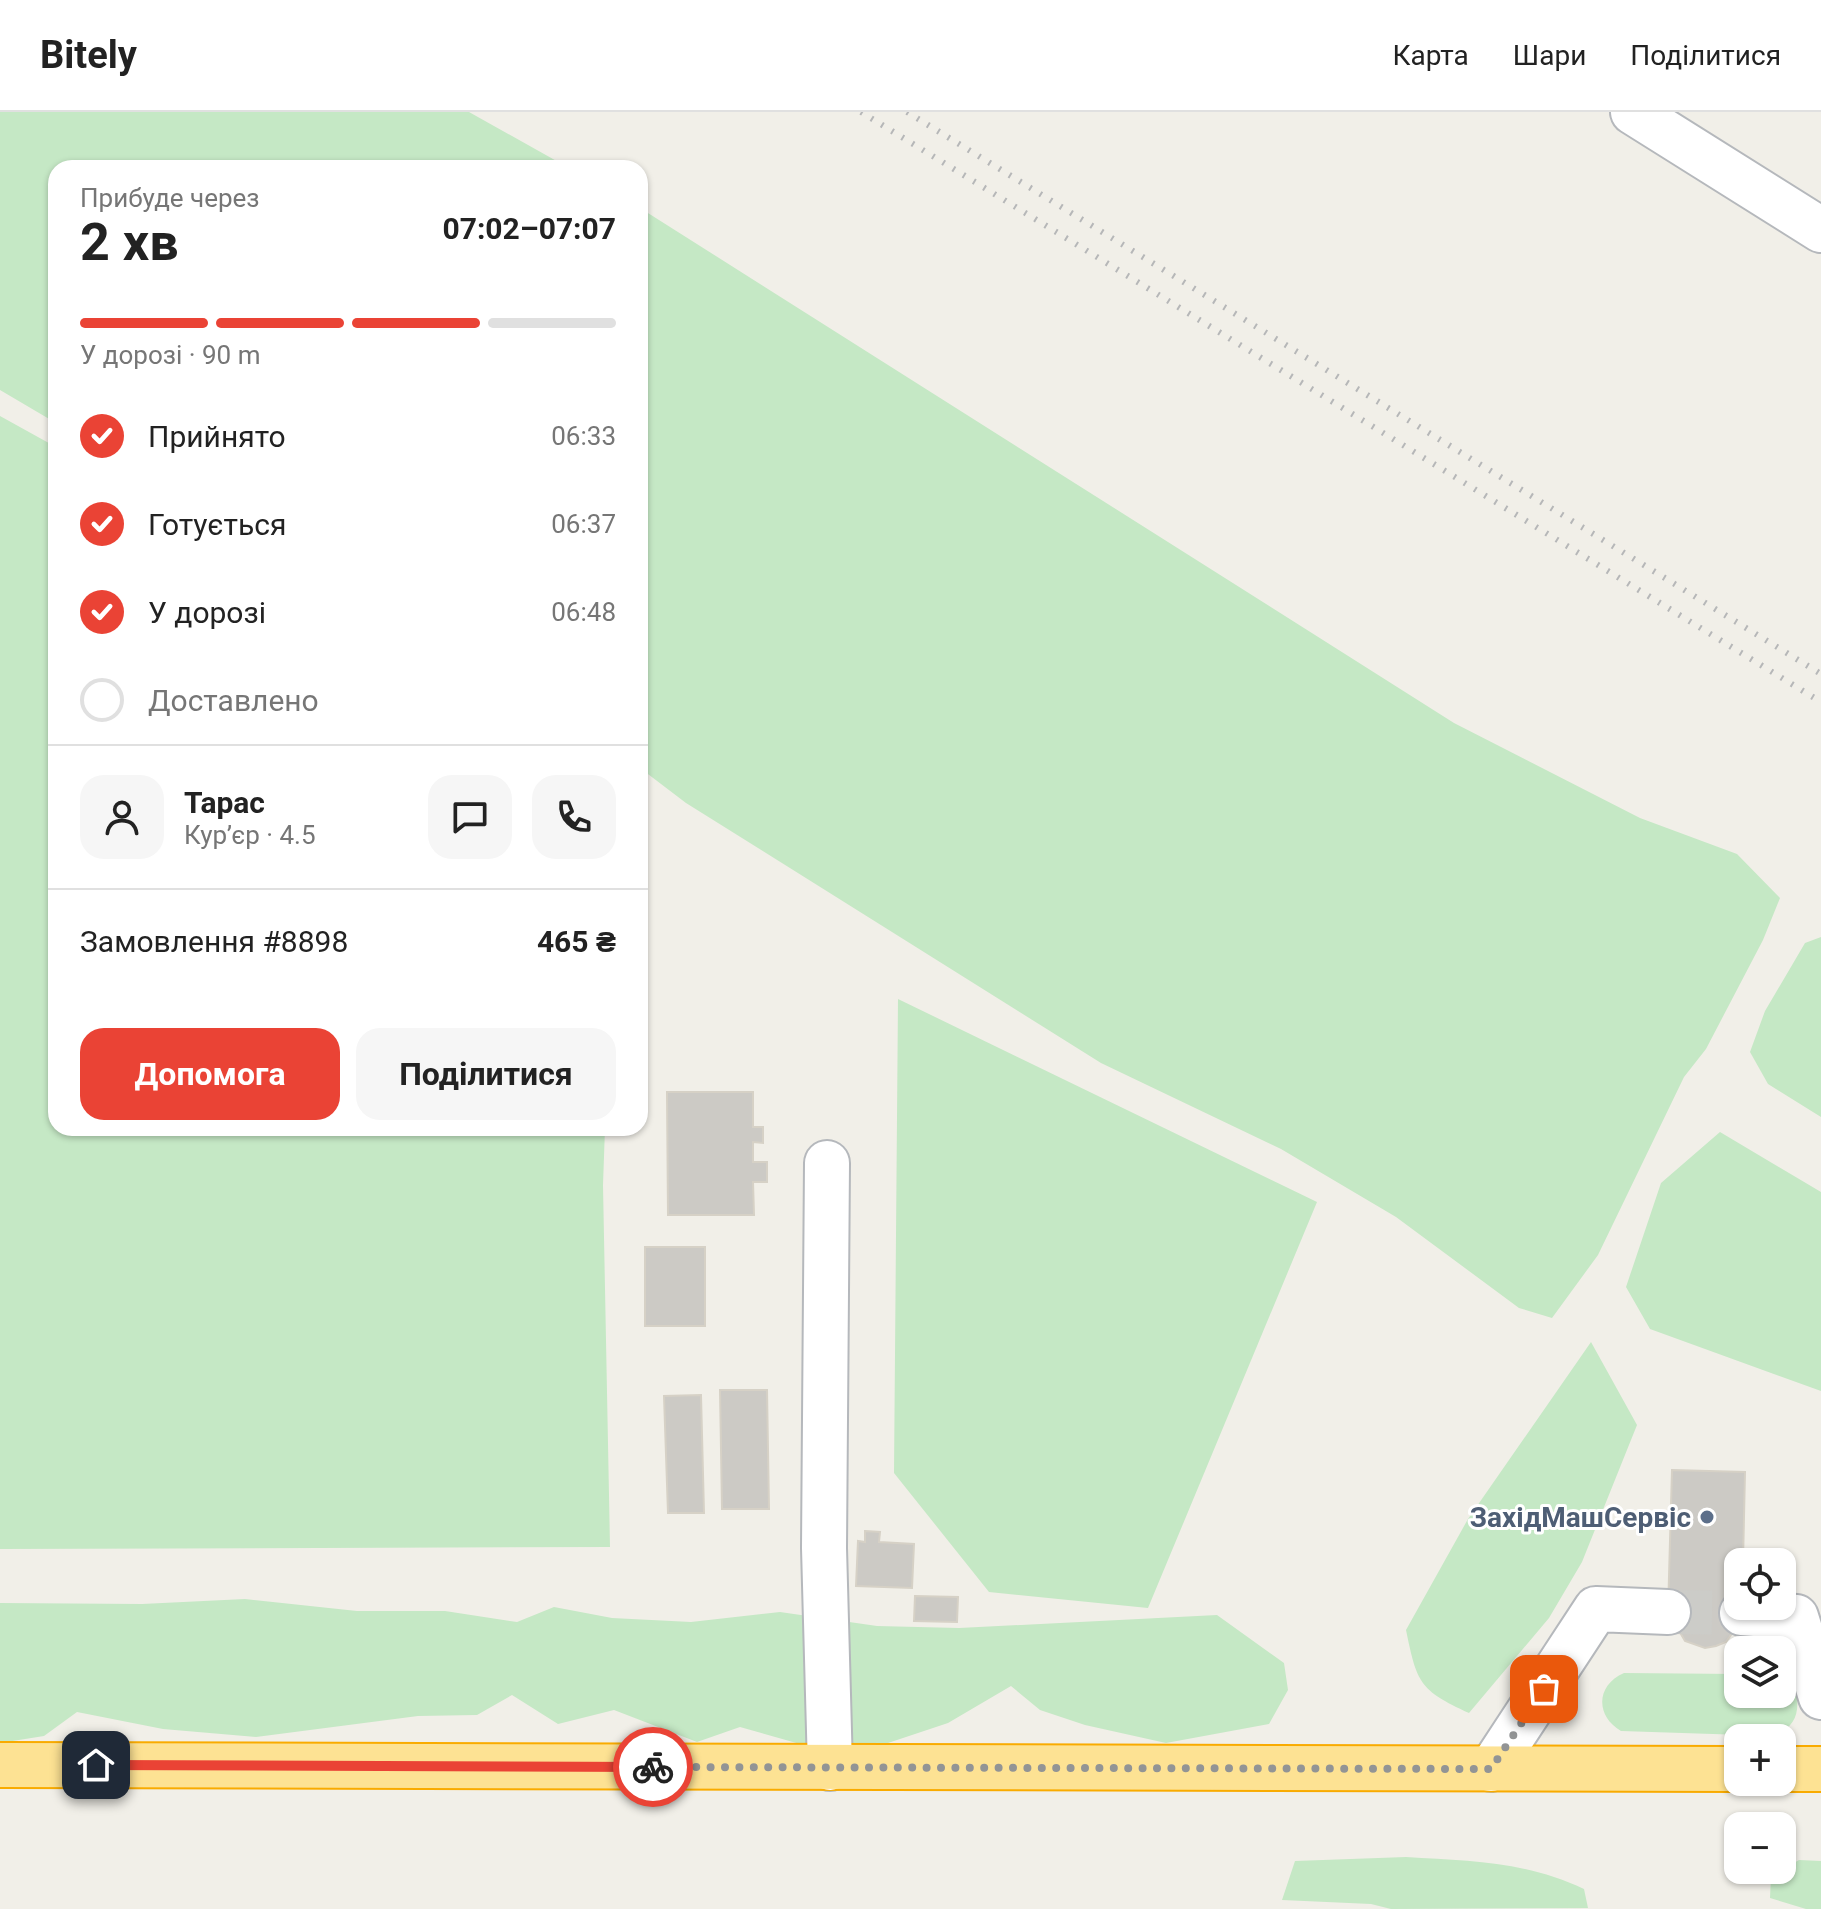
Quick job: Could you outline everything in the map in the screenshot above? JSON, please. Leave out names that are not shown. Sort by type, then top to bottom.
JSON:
[{"type":"highway","points":[[0,1765],[1724,1769]]},
{"type":"highway","points":[[1796,1769],[1821,1769]]},
{"type":"lane","points":[[1633,112],[1821,230]]},
{"type":"lane","points":[[827,1163],[824,1548],[830,1768]]},
{"type":"lane","points":[[1491,1769],[1596,1609],[1668,1612]]},
{"type":"lane","points":[[1808,1611],[1821,1697]]},
{"type":"green space","points":[[0,112],[469,112],[555,160],[48,160],[48,418],[0,390]]},
{"type":"green space","points":[[648,213],[1454,723],[1640,818],[1737,854],[1780,898],[1763,940],[1706,1049],[1684,1077],[1598,1255],[1552,1318],[1519,1308],[1396,1217],[1281,1149],[1101,1063],[686,803],[648,774]]},
{"type":"green space","points":[[0,416],[48,443],[48,1136],[605,1136],[610,1547],[0,1549]]},
{"type":"green space","points":[[1821,937],[1821,1117],[1768,1084],[1750,1052],[1765,1011],[1805,943]]},
{"type":"green space","points":[[898,999],[1317,1202],[1148,1608],[989,1592],[894,1473]]},
{"type":"green space","points":[[1720,1132],[1821,1192],[1821,1391],[1650,1329],[1626,1287],[1661,1183]]},
{"type":"green space","points":[[1591,1342],[1637,1425],[1582,1562],[1549,1618],[1469,1713],[1440,1698],[1423,1683],[1413,1662],[1406,1630],[1468,1519]]},
{"type":"green space","points":[[245,1599],[357,1611],[445,1611],[517,1622],[554,1607],[612,1618],[691,1622],[780,1612],[877,1626],[959,1628],[1217,1615],[1284,1663],[1288,1690],[1269,1724],[1166,1743],[1085,1725],[1040,1710],[1011,1686],[948,1723],[879,1746],[821,1750],[740,1727],[697,1742],[614,1710],[558,1724],[512,1695],[477,1715],[418,1716],[256,1737],[163,1729],[77,1712],[44,1736],[0,1743],[0,1603],[142,1604]]},
{"type":"green space","points":[[1624,1673],[1724,1674],[1724,1708],[1796,1708],[1796,1697],[1797,1711],[1791,1724],[1724,1724],[1724,1734],[1621,1731],[1607,1717],[1602,1701],[1608,1685]]},
{"type":"green space","points":[[1406,1857],[1497,1864],[1541,1873],[1584,1889],[1588,1908],[1391,1909],[1371,1904],[1282,1900],[1295,1861]]},
{"type":"green space","points":[[1821,1861],[1821,1909],[1806,1909],[1770,1898],[1771,1884],[1796,1884],[1796,1862]]},
{"type":"building","points":[[667,1092],[753,1092],[753,1127],[763,1127],[763,1143],[753,1142],[753,1162],[767,1162],[767,1182],[753,1182],[754,1215],[668,1215]]},
{"type":"building","points":[[645,1247],[705,1247],[705,1326],[645,1326]]},
{"type":"building","points":[[720,1390],[767,1390],[769,1509],[722,1509]]},
{"type":"building","points":[[701,1395],[704,1513],[668,1513],[664,1396]]},
{"type":"building","name":"ЗахідМашСервіс","points":[[1672,1470],[1745,1472],[1743,1548],[1724,1548],[1724,1620],[1738,1620],[1738,1625],[1730,1636],[1724,1636],[1724,1643],[1705,1648],[1685,1641],[1668,1612]]},
{"type":"building","points":[[865,1531],[880,1532],[879,1542],[914,1544],[912,1588],[856,1586],[858,1541],[865,1542]]},
{"type":"building","points":[[915,1596],[958,1597],[957,1622],[914,1621]]},
{"type":"tunnel","points":[[1668,1612],[1724,1613]]},
{"type":"railway","points":[[861,112],[1821,702]]},
{"type":"railway","points":[[907,112],[1821,674]]},
{"type":"way so far","points":[[653,1767],[1491,1769],[1544,1689]]},
{"type":"place","name":"ЗахідМашСервіс","points":[[1707,1517]]},
{"type":"route","points":[[96,1765],[653,1767]]}]
